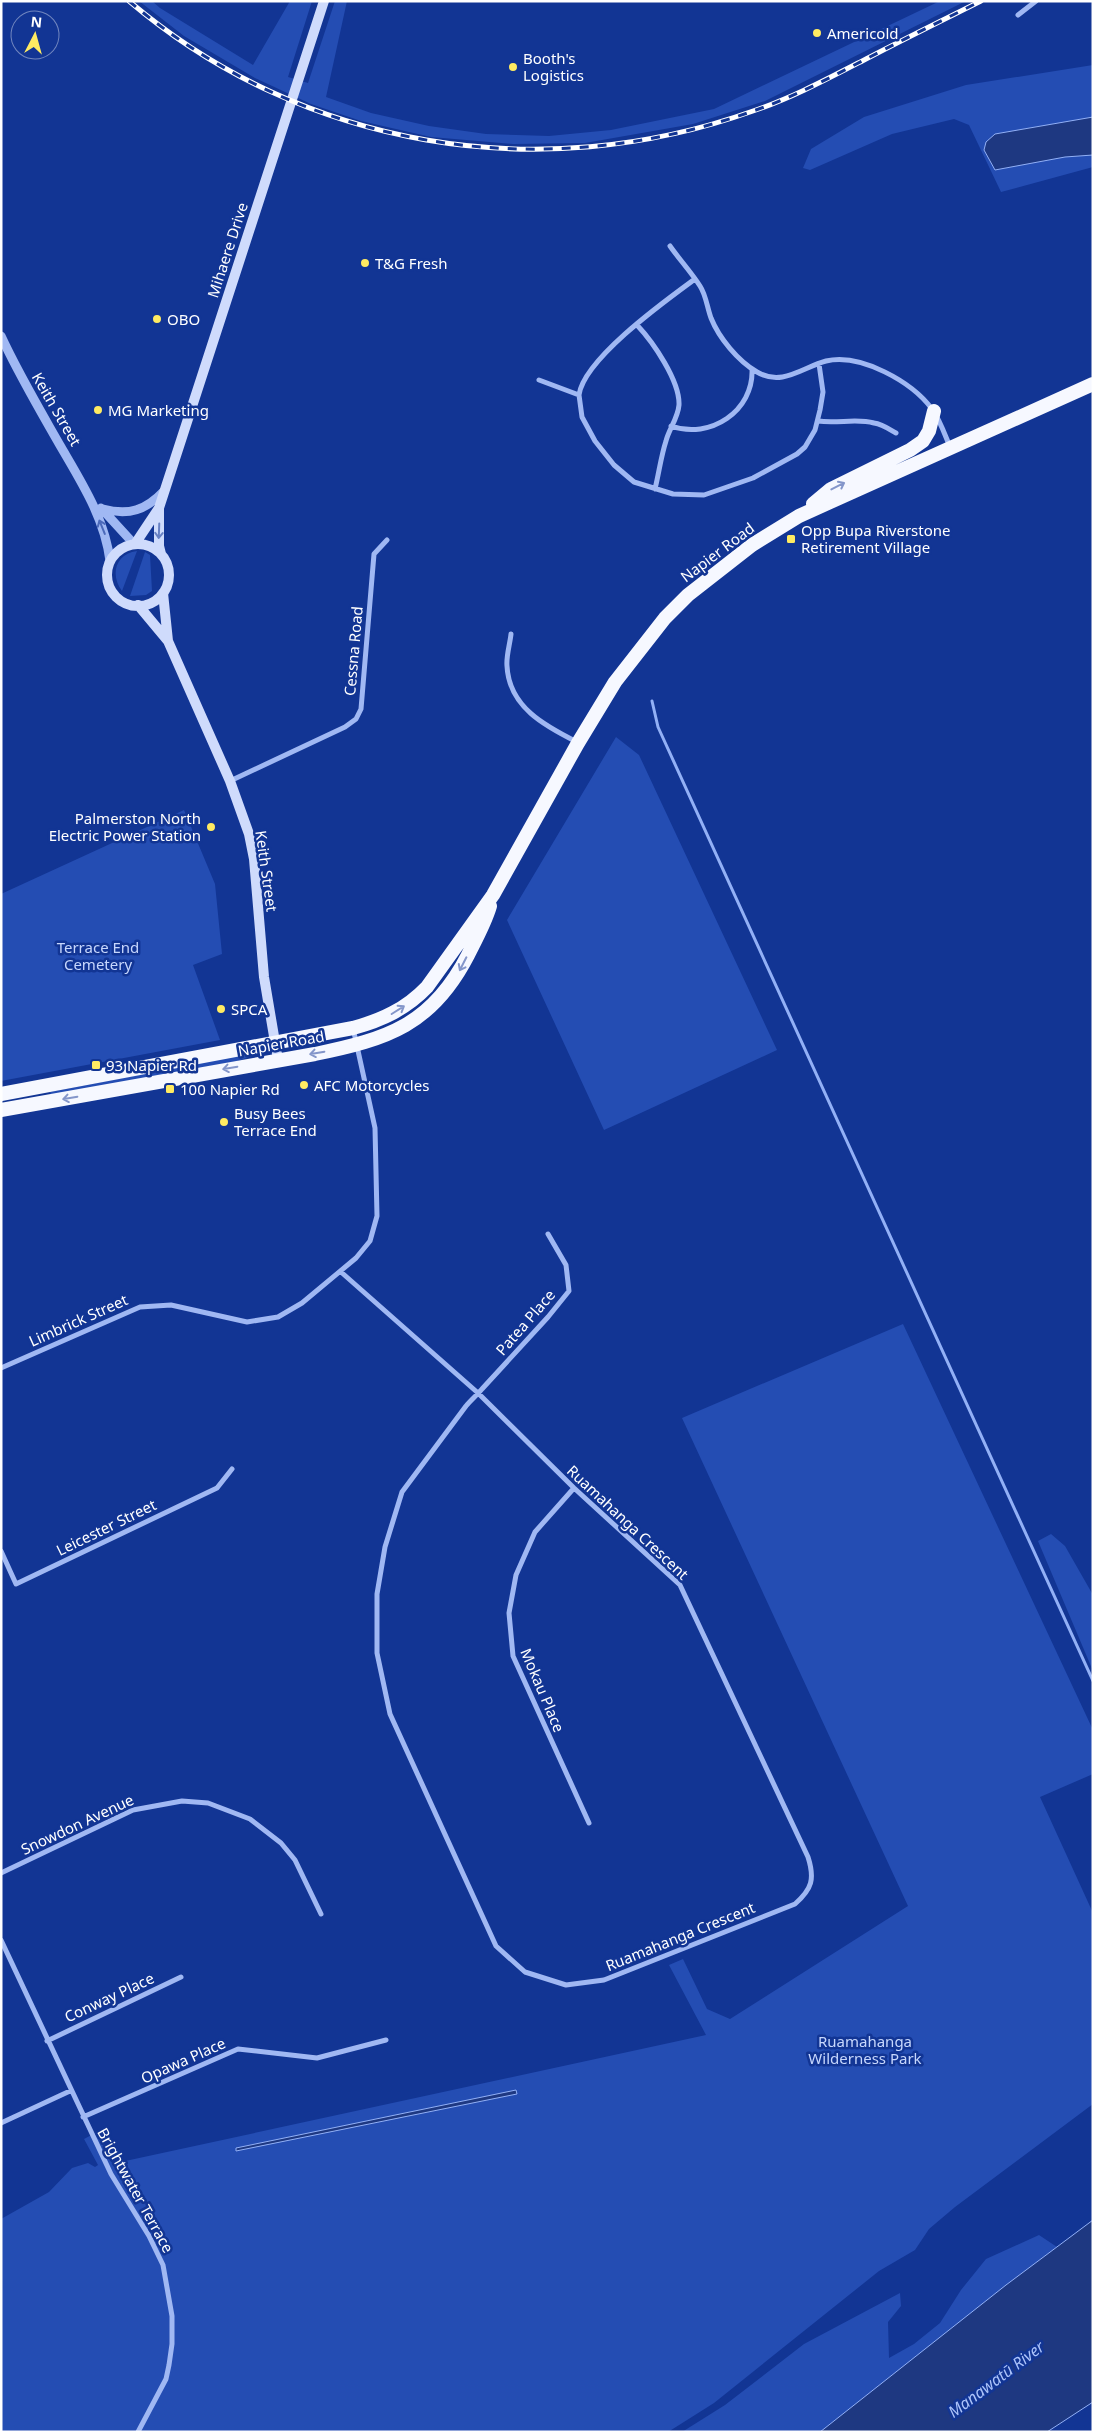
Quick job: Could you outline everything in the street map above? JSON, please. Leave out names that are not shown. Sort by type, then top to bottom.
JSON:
[{"type":"highway","name":"Napier Road","points":[[1,1094],[353,1028],[381,1020],[416,998],[444,964],[493,896],[578,743],[615,682],[665,618],[726,563],[799,516],[1093,384]]},
{"type":"highway","points":[[799,516],[831,489],[910,450],[922,441],[929,431],[934,412]]},
{"type":"highway","name":"Napier Road","points":[[1,1110],[357,1046],[382,1038],[402,1028],[430,1008],[443,995],[456,977],[471,949],[490,908],[493,896]]},
{"type":"highway","points":[[40,1087],[43,1102]]},
{"type":"main road","name":"Mihaere Drive","points":[[134,544],[158,508],[324,1]]},
{"type":"main road","name":"Mihaere Drive","points":[[158,508],[161,554]]},
{"type":"main road","points":[[134,544],[144,544],[161,554],[168,569],[169,577],[163,593],[151,602],[138,605],[123,602],[111,590],[107,576],[110,561],[120,550],[134,544]]},
{"type":"main road","name":"Keith Street","points":[[163,593],[168,641]]},
{"type":"main road","name":"Keith Street","points":[[138,605],[168,641],[230,781],[249,834],[254,859],[264,976],[278,1060]]},
{"type":"street","points":[[1018,15],[1036,1]]},
{"type":"street","points":[[670,246],[700,286],[717,328],[740,360],[752,369],[760,374],[774,378],[784,377],[819,364],[842,360],[880,370],[905,383],[924,399],[934,412],[950,448]]},
{"type":"street","points":[[695,279],[637,325],[586,375],[581,385],[579,395],[582,417],[595,441],[614,465],[634,482],[673,494],[704,495],[753,478],[797,454],[805,447],[816,430],[823,392],[819,364]]},
{"type":"street","points":[[637,325],[653,345],[677,391],[679,407],[665,441],[654,489]]},
{"type":"street","name":"Keith Street","points":[[1,336],[29,391],[89,495],[103,527],[110,561]]},
{"type":"street","points":[[671,426],[702,430],[724,421],[744,400],[753,379],[752,369]]},
{"type":"street","points":[[539,380],[579,395]]},
{"type":"street","points":[[818,421],[831,423],[876,423],[896,433]]},
{"type":"street","points":[[103,510],[116,513],[136,511],[148,506],[164,490]]},
{"type":"street","name":"Keith Street","points":[[89,495],[134,544]]},
{"type":"street","name":"Cessna Road","points":[[230,781],[345,727],[356,719],[361,709],[374,554],[387,540]]},
{"type":"street","points":[[511,634],[507,665],[511,688],[520,705],[531,715],[578,743]]},
{"type":"street","name":"Limbrick Street","points":[[1,1368],[140,1307],[171,1306],[234,1321],[264,1321],[292,1310],[341,1272],[370,1241],[377,1216],[374,1128],[353,1028]]},
{"type":"street","name":"Patea Place","points":[[478,1393],[548,1318],[568,1291],[566,1265],[548,1234]]},
{"type":"street","name":"Ruamahanga Crescent","points":[[341,1272],[478,1393],[574,1488],[680,1585],[808,1857],[813,1875],[808,1891],[795,1904],[604,1980],[566,1985],[525,1972],[496,1946],[390,1714],[376,1653],[379,1584],[385,1547],[402,1492],[466,1406],[478,1393]]},
{"type":"street","name":"Leicester Street","points":[[1,1551],[16,1584],[217,1488],[232,1469]]},
{"type":"street","name":"Mokau Place","points":[[574,1488],[535,1532],[516,1575],[509,1614],[513,1656],[589,1823]]},
{"type":"street","name":"Snowdon Avenue","points":[[1,1873],[133,1810],[182,1801],[208,1803],[250,1819],[281,1843],[295,1860],[321,1914]]},
{"type":"street","name":"Brightwater Terrace","points":[[1,1940],[110,2174],[158,2252],[163,2265],[172,2323],[170,2365],[164,2384],[138,2432]]},
{"type":"street","name":"Conway Place","points":[[47,2040],[181,1977]]},
{"type":"street","name":"Opawa Place","points":[[82,2117],[238,2049],[317,2058],[386,2040]]},
{"type":"street","points":[[1,2123],[70,2091]]},
{"type":"green space","points":[[139,1],[152,1],[160,8],[253,65],[290,1],[312,1],[288,77],[308,83],[335,1],[347,1],[326,97],[371,113],[429,126],[486,134],[549,136],[611,130],[714,109],[940,1],[966,1],[765,101],[693,124],[585,143],[513,144],[431,137],[361,121],[311,104],[255,78],[184,36]]},
{"type":"green space","points":[[1093,65],[1093,167],[1001,192],[969,125],[954,119],[892,134],[810,170],[803,168],[811,149],[864,117],[966,85]]},
{"type":"green space","points":[[137,551],[122,591],[116,578],[117,566],[124,556]]},
{"type":"green space","points":[[145,552],[150,555],[152,591],[146,595],[130,596]]},
{"type":"green space","points":[[616,737],[639,755],[777,1050],[604,1130],[507,920]]},
{"type":"green space","name":"Terrace End Cemetery","points":[[184,810],[215,884],[222,954],[193,965],[220,1040],[1,1081],[1,894]]},
{"type":"green space","points":[[257,1052],[258,1054],[237,1061],[51,1095],[50,1092]]},
{"type":"green space","name":"Ruamahanga Wilderness Park","points":[[903,1324],[1093,1730],[1093,1774],[1040,1797],[1093,1913],[1093,2104],[955,2207],[929,2229],[915,2250],[879,2271],[714,2403],[668,2432],[1,2432],[1,2219],[49,2192],[72,2168],[88,2163],[95,2167],[98,2165],[84,2139],[99,2131],[116,2163],[706,2035],[669,1965],[683,1959],[707,2009],[730,2019],[908,1906],[682,1418]]},
{"type":"green space","points":[[1051,1534],[1065,1546],[1093,1595],[1093,1671],[1038,1541]]},
{"type":"green space","points":[[1039,2235],[1057,2247],[820,2432],[682,2432],[725,2405],[804,2344],[900,2293],[901,2306],[888,2322],[889,2358],[914,2344],[940,2323],[961,2290],[986,2259]]},
{"type":"water","points":[[1093,117],[1093,155],[1065,157],[995,170],[984,150],[986,142],[995,134]]},
{"type":"water","points":[[516,2090],[517,2094],[236,2151],[236,2148]]},
{"type":"water","name":"Manawatū River","points":[[1093,2220],[1093,2402],[1047,2432],[820,2432],[1006,2285]]},
{"type":"waterway","points":[[652,701],[658,727],[1093,1681]]},
{"type":"railway","points":[[129,1],[197,51],[270,91],[347,121],[426,140],[508,149],[590,147],[672,134],[753,111],[810,87],[981,1]]},
{"type":"place","name":"Americold","points":[[817,33]]},
{"type":"place","name":"Booth's Logistics","points":[[513,67]]},
{"type":"place","name":"T&G Fresh","points":[[365,263]]},
{"type":"place","name":"OBO","points":[[157,319]]},
{"type":"place","name":"MG Marketing","points":[[98,410]]},
{"type":"place","name":"Opp Bupa Riverstone Retirement Village","points":[[791,539]]},
{"type":"place","name":"Palmerston North Electric Power Station","points":[[211,827]]},
{"type":"place","name":"SPCA","points":[[221,1009]]},
{"type":"place","name":"93 Napier Rd","points":[[96,1065]]},
{"type":"place","name":"AFC Motorcycles","points":[[304,1085]]},
{"type":"place","name":"100 Napier Rd","points":[[170,1089]]},
{"type":"place","name":"Busy Bees Terrace End","points":[[224,1122]]}]
